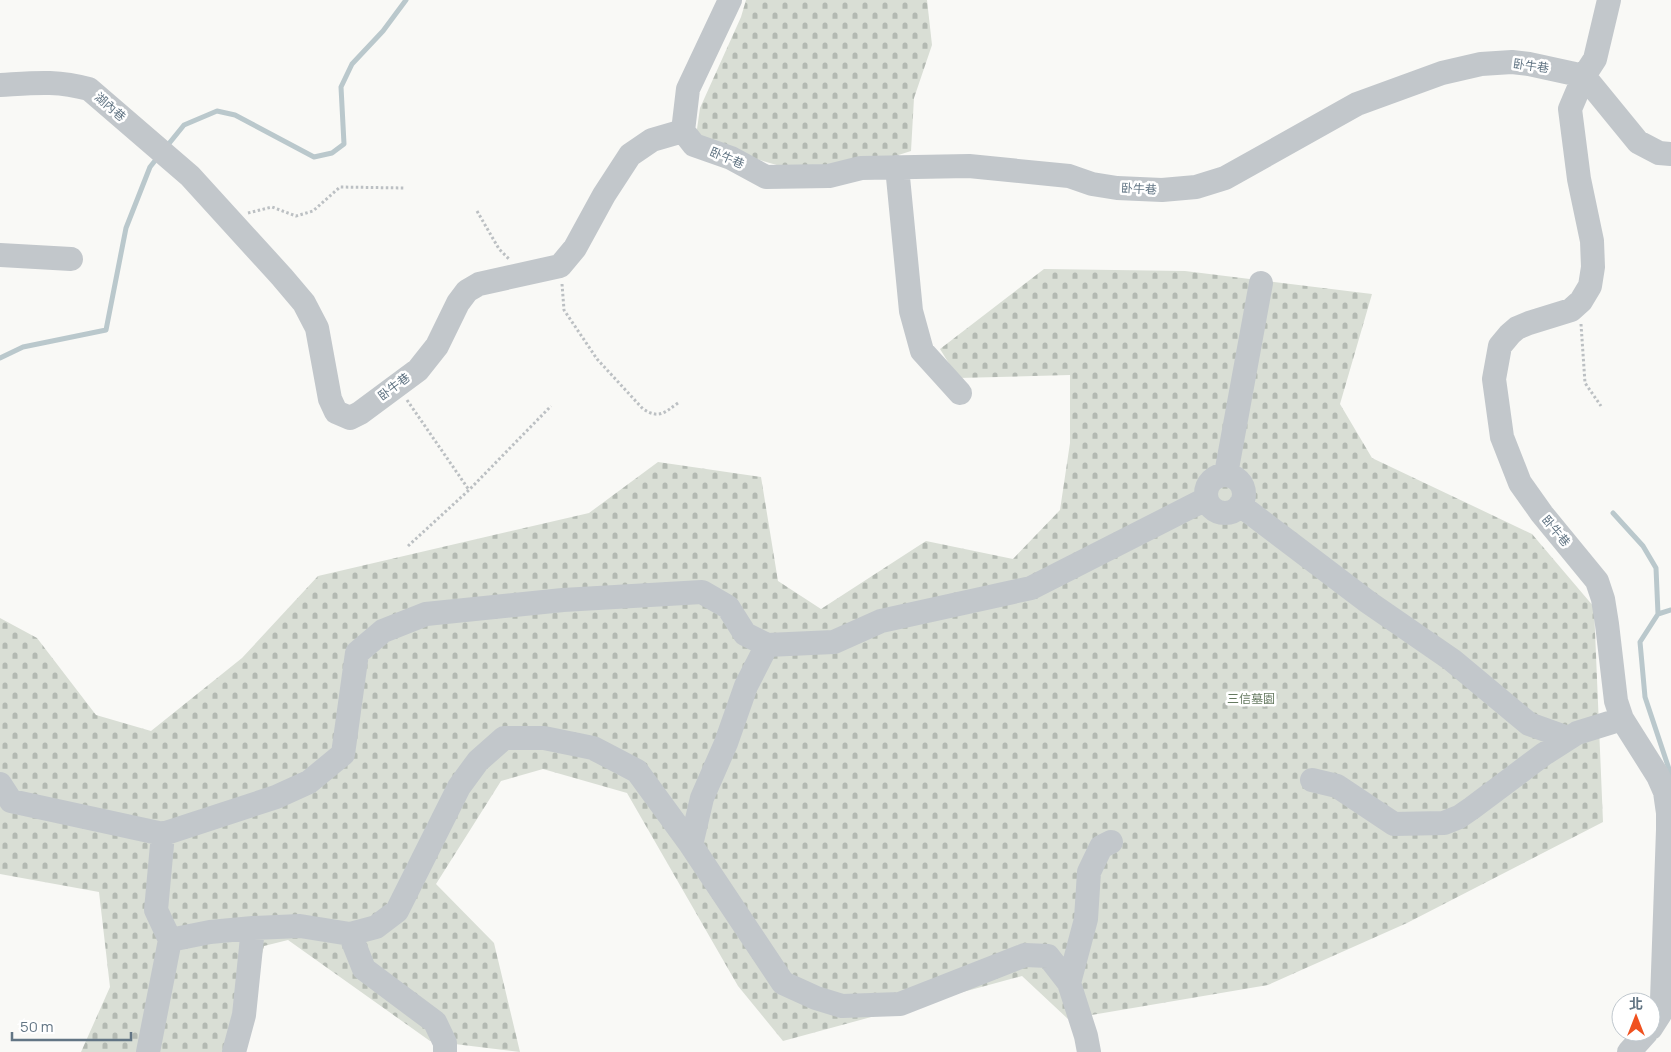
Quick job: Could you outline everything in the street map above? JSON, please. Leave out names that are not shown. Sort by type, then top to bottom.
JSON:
[{"type":"street","points":[[560,266],[575,248],[604,195],[630,155],[652,140],[683,130],[688,89],[730,0]]},
{"type":"street","points":[[1581,301],[1590,286],[1593,267],[1592,242],[1579,179],[1570,109],[1584,76],[1595,58],[1609,0]]},
{"type":"street","name":"卧牛巷","points":[[683,130],[694,145],[730,158],[766,177],[829,176],[861,168],[969,166],[1069,176],[1092,184],[1117,188],[1162,190],[1196,187],[1225,178],[1357,104],[1442,73],[1481,64],[1512,62],[1584,76]]},
{"type":"street","points":[[1584,76],[1638,142],[1659,153],[1671,154]]},
{"type":"street","name":"湖內巷","points":[[0,85],[45,82],[68,83],[89,89],[162,152]]},
{"type":"street","name":"卧牛巷","points":[[162,152],[190,176],[282,276],[304,303],[316,328],[330,399],[336,412],[350,418],[360,413],[418,370],[437,346],[458,303],[467,291],[479,284],[560,266]]},
{"type":"street","points":[[897,167],[911,311],[922,351],[960,393]]},
{"type":"street","points":[[0,255],[71,259]]},
{"type":"street","points":[[1226,474],[1261,283]]},
{"type":"street","name":"卧牛巷","points":[[1581,301],[1572,310],[1529,323],[1517,328],[1510,334],[1500,346],[1494,379],[1502,437],[1520,483],[1542,514],[1597,581],[1603,599],[1616,701],[1622,719],[1658,776],[1665,792],[1668,812],[1661,1007]]},
{"type":"street","points":[[1226,474],[1238,480],[1243,486],[1244,499],[1235,510],[1221,513],[1209,506],[1206,499],[1205,493],[1214,477],[1226,474]]},
{"type":"street","points":[[0,784],[12,801],[163,834],[276,797],[309,782],[344,754],[357,653],[383,631],[426,614],[563,600],[702,592],[728,607],[745,634],[767,645],[834,642],[881,621],[1031,588],[1206,499]]},
{"type":"street","points":[[1240,505],[1368,602],[1452,660],[1529,724],[1568,738]]},
{"type":"street","points":[[691,845],[702,798],[726,743],[746,686],[767,645]]},
{"type":"street","points":[[1312,780],[1337,786],[1394,824],[1444,823],[1459,817],[1544,754],[1576,733],[1622,719]]},
{"type":"street","points":[[170,940],[210,932],[253,928],[300,926],[350,934],[376,927],[397,911],[459,787],[478,761],[504,738],[544,738],[593,748],[637,771],[691,845],[784,983],[816,998],[842,1006],[900,1004],[1025,955],[1048,956],[1069,983],[1086,1036],[1089,1052]]},
{"type":"street","points":[[148,1052],[170,940],[156,910],[163,834]]},
{"type":"street","points":[[1069,983],[1086,919],[1088,872],[1101,847],[1111,842]]},
{"type":"street","points":[[234,1052],[244,1015],[253,928]]},
{"type":"street","points":[[350,934],[364,969],[435,1022],[445,1043],[445,1052]]},
{"type":"street","points":[[1629,1052],[1638,1042]]},
{"type":"path","points":[[228,217],[272,207],[296,216],[313,211],[340,187],[404,188]]},
{"type":"path","points":[[477,211],[499,249],[524,274]]},
{"type":"path","points":[[560,266],[564,310],[597,359],[643,410],[653,415],[663,413],[678,403]]},
{"type":"path","points":[[1581,301],[1584,382],[1601,406]]},
{"type":"path","points":[[396,385],[469,490]]},
{"type":"path","points":[[408,546],[469,490],[551,406]]},
{"type":"green space","points":[[746,0],[927,0],[932,45],[914,98],[911,151],[861,167],[801,172],[725,150],[696,136],[700,108],[741,17]]},
{"type":"green space","name":"三信墓園","points":[[1044,269],[1185,271],[1372,294],[1340,404],[1372,458],[1532,534],[1594,607],[1603,822],[1407,923],[1268,985],[1068,1019],[1022,976],[783,1041],[738,986],[627,793],[543,769],[501,781],[436,884],[494,943],[520,1052],[430,1041],[288,940],[264,946],[237,1052],[81,1052],[110,987],[99,892],[0,874],[0,618],[37,638],[96,715],[151,731],[242,658],[318,576],[589,513],[658,462],[761,477],[778,581],[821,609],[926,541],[1013,559],[1060,510],[1070,443],[1070,375],[958,378],[940,349]]},
{"type":"waterway","points":[[167,146],[184,125],[217,111],[235,115],[314,157],[332,153],[344,144],[341,87],[352,64],[383,31],[406,0]]},
{"type":"waterway","points":[[0,358],[23,347],[106,330],[126,228],[150,167],[158,157]]},
{"type":"waterway","points":[[1613,513],[1643,546],[1656,568],[1658,614]]},
{"type":"waterway","points":[[1671,610],[1658,614],[1640,642],[1645,697],[1671,775]]}]
